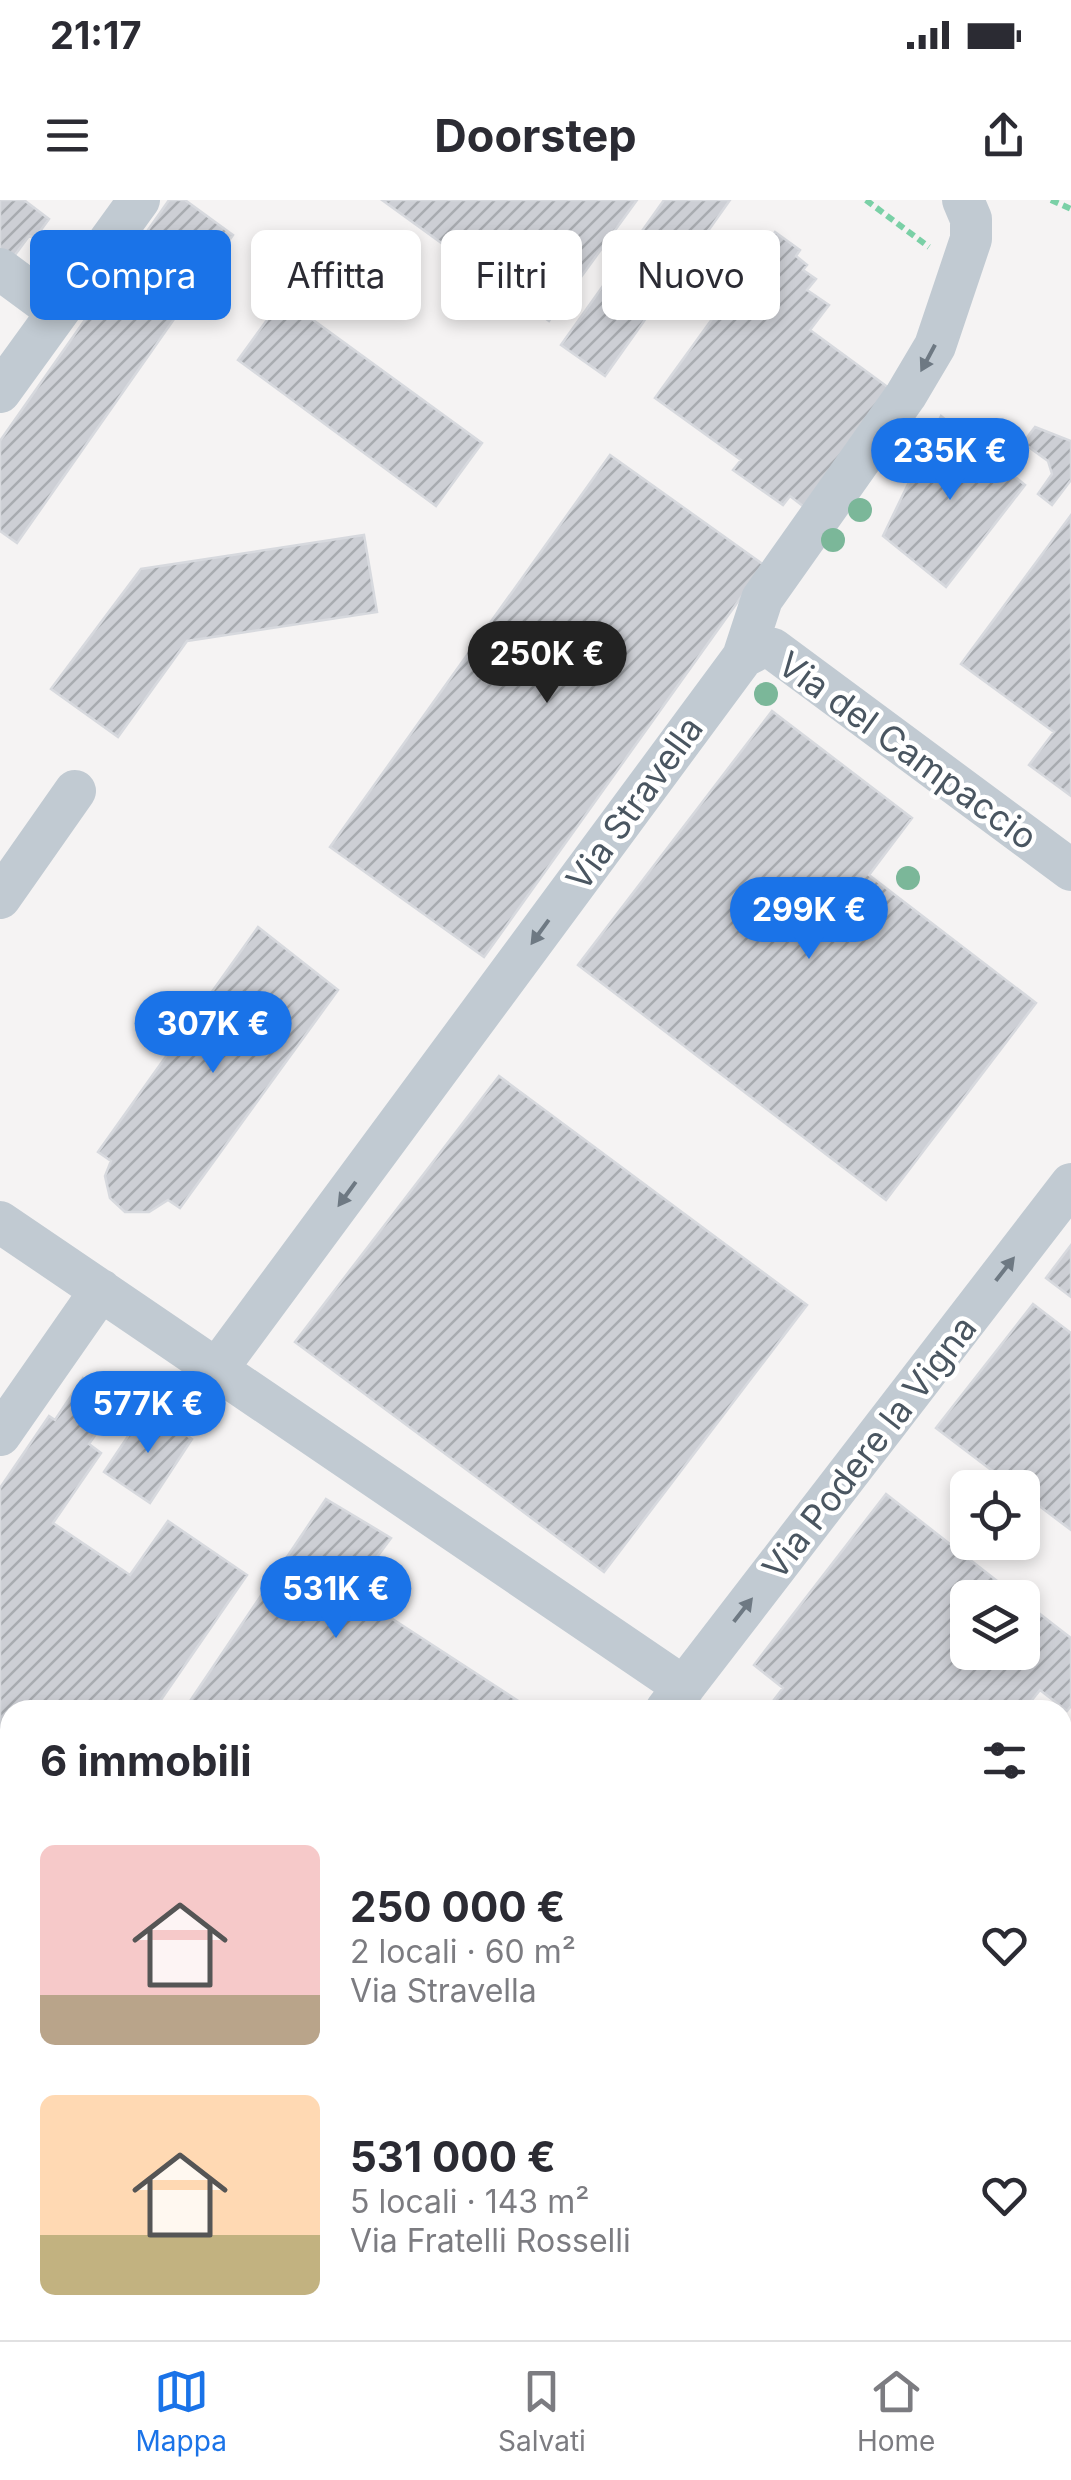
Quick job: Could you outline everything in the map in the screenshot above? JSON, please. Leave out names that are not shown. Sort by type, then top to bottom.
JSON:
[{"type":"street","points":[[117,230],[139,200]]},
{"type":"street","name":"Via Stravella","points":[[217,1370],[743,656],[762,599],[935,346],[970,240],[970,219],[963,200]]},
{"type":"street","points":[[0,269],[30,291]]},
{"type":"street","points":[[0,392],[52,320]]},
{"type":"street","name":"Via del Campaccio","points":[[743,656],[762,647],[773,649],[1071,870]]},
{"type":"street","points":[[0,898],[75,791]]},
{"type":"street","name":"Via Podere la Vigna","points":[[675,1699],[1071,1184]]},
{"type":"street","points":[[0,1222],[217,1370],[675,1699]]},
{"type":"street","points":[[0,1436],[101,1290]]},
{"type":"path","points":[[866,200],[961,272]]},
{"type":"path","points":[[1051,200],[1071,209]]},
{"type":"building","points":[[0,200],[24,200],[49,219],[41,230],[30,230],[30,236],[12,259],[0,250]]},
{"type":"building","points":[[169,200],[185,200],[226,230],[148,230]]},
{"type":"building","points":[[382,200],[637,200],[615,230],[602,230],[602,248],[582,276],[582,230],[441,230],[441,243]]},
{"type":"building","points":[[664,200],[730,200],[709,230],[643,230]]},
{"type":"building","points":[[780,236],[800,250],[796,256],[807,265],[803,270],[816,279],[807,290],[829,305],[810,330],[889,388],[808,510],[790,496],[783,505],[733,470],[741,460],[655,398],[711,320],[780,320]]},
{"type":"building","points":[[602,287],[602,320],[645,320],[605,376],[561,345]]},
{"type":"building","points":[[85,320],[173,320],[17,543],[0,531],[0,441]]},
{"type":"building","points":[[267,320],[313,320],[482,443],[436,506],[238,360]]},
{"type":"building","points":[[941,416],[1025,485],[946,587],[883,536]]},
{"type":"building","points":[[1035,427],[1071,441],[1071,480],[1052,505],[1038,494],[1052,474],[1048,461],[1023,443]]},
{"type":"building","points":[[610,455],[764,565],[484,957],[330,847]]},
{"type":"building","points":[[1071,515],[1071,796],[1029,765],[1054,732],[961,664]]},
{"type":"building","points":[[364,535],[377,612],[187,641],[118,737],[51,689],[141,569]]},
{"type":"building","points":[[772,711],[912,818],[869,875],[1036,1003],[886,1200],[578,965]]},
{"type":"building","points":[[258,927],[338,990],[180,1208],[168,1200],[149,1212],[125,1212],[110,1198],[105,1176],[111,1161],[98,1152]]},
{"type":"building","points":[[499,1076],[807,1305],[604,1572],[295,1342]]},
{"type":"building","points":[[1071,1245],[1071,1297],[1046,1278]]},
{"type":"building","points":[[1033,1304],[1071,1333],[1071,1530],[1040,1507],[1040,1470],[991,1470],[936,1428]]},
{"type":"building","points":[[83,1378],[118,1402],[89,1444],[101,1453],[53,1523],[130,1575],[168,1521],[247,1575],[161,1700],[0,1700],[0,1488],[49,1416],[55,1420]]},
{"type":"building","points":[[147,1408],[192,1439],[150,1503],[104,1472]]},
{"type":"building","points":[[886,1494],[950,1544],[950,1560],[970,1560],[996,1580],[950,1580],[950,1670],[1040,1670],[1040,1614],[1071,1638],[1071,1700],[1053,1700],[1040,1690],[1032,1700],[774,1700],[783,1688],[754,1665]]},
{"type":"building","points":[[326,1499],[391,1538],[351,1592],[517,1700],[191,1700]]}]
